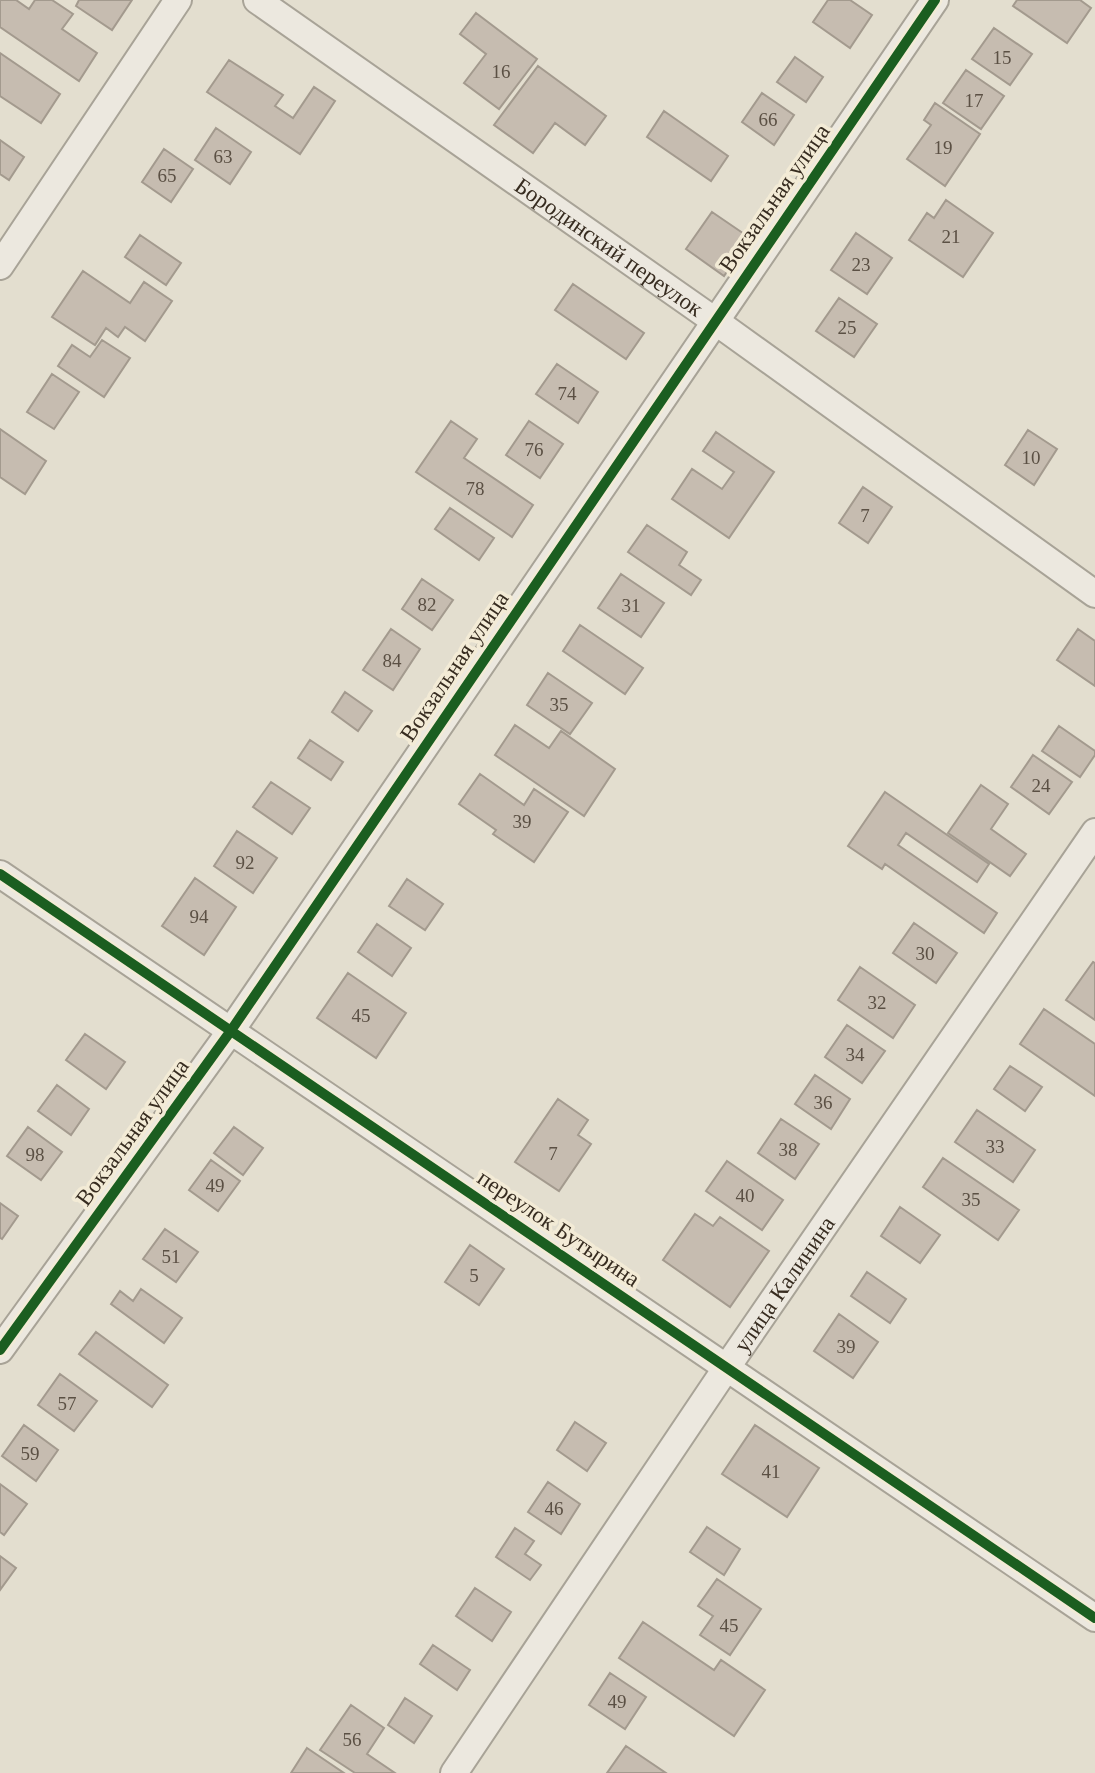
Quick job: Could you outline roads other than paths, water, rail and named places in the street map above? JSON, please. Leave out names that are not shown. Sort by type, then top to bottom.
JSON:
[{"type":"street","points":[[0,266],[178,0]]},
{"type":"street","name":"Бородинский переулок","points":[[257,0],[715,321],[1095,594]]},
{"type":"street","name":"Вокзальная улица","points":[[0,1350],[230,1032],[935,0]]},
{"type":"street","name":"улица Калинина","points":[[454,1773],[727,1367],[1095,832]]},
{"type":"street","name":"переулок Бутырина","points":[[0,874],[1095,1618]]}]
